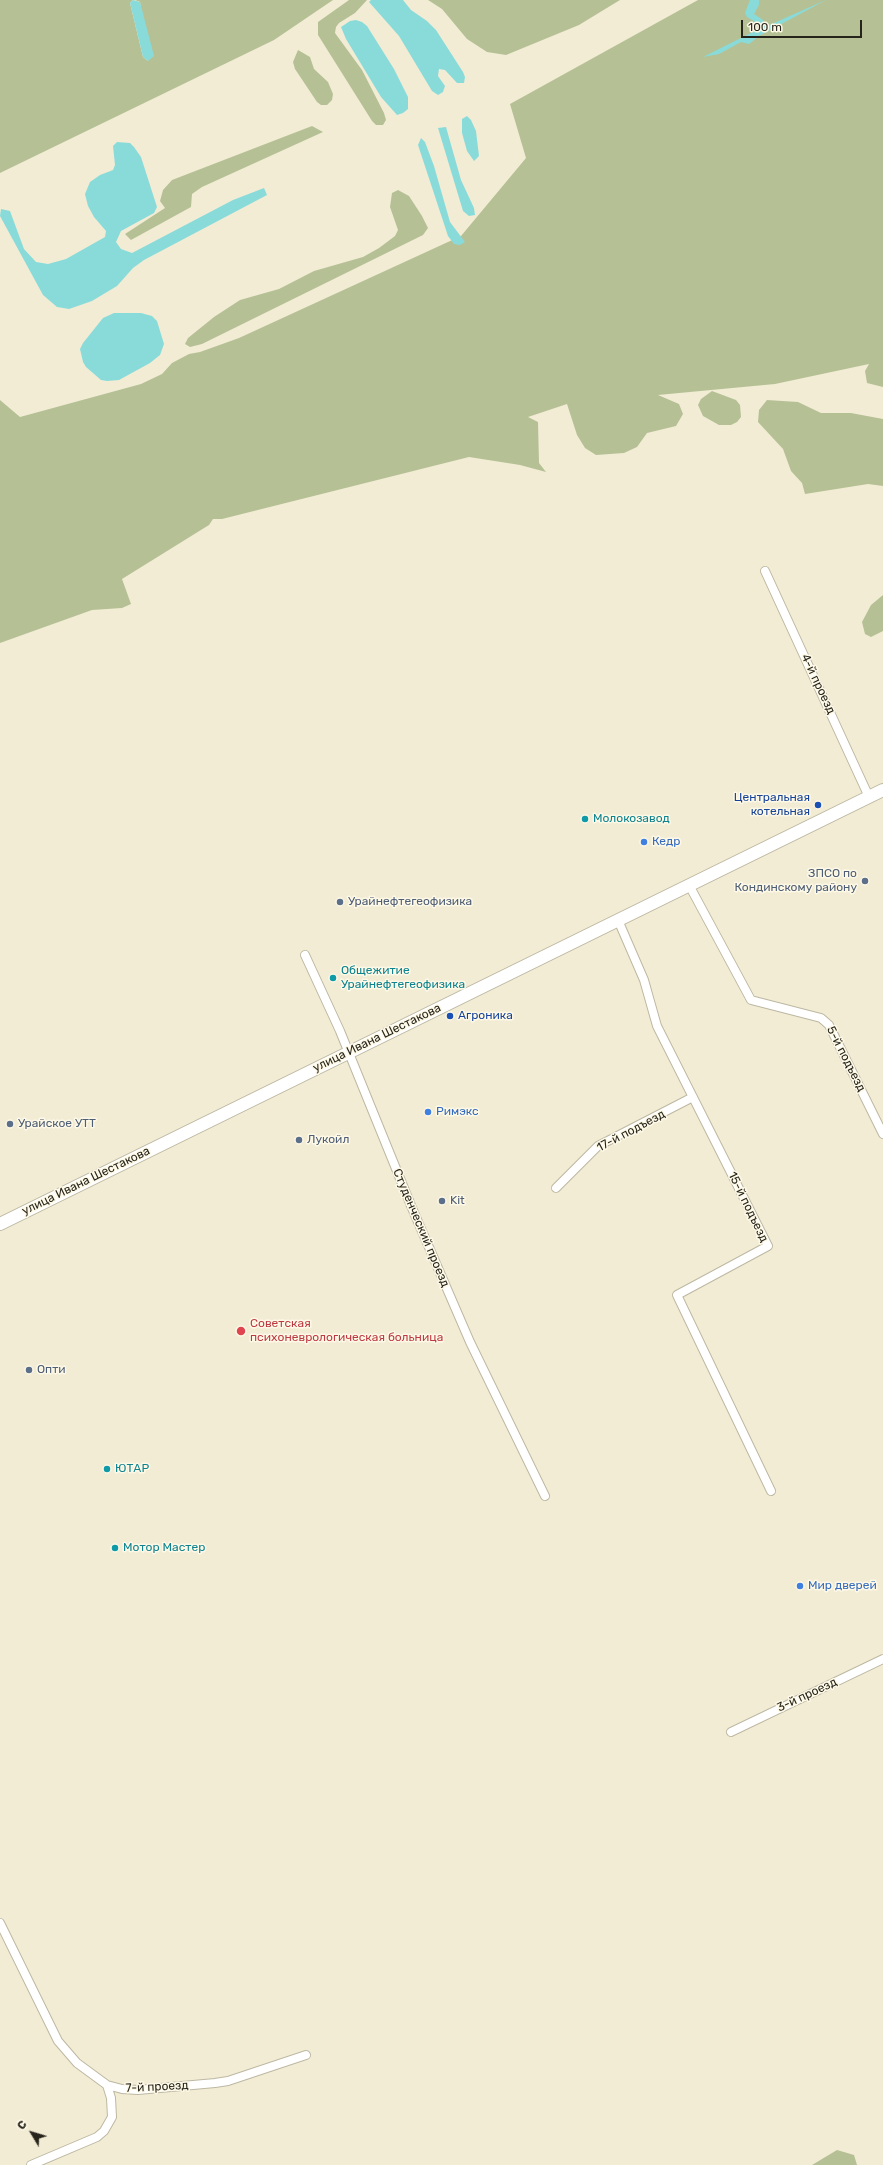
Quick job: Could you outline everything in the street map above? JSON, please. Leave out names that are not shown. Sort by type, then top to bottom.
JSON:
[{"type":"main road","name":"улица Ивана Шестакова","points":[[0,1224],[689,885],[879,794]]},
{"type":"street","name":"4-й проезд","points":[[765,571],[879,794]]},
{"type":"street","name":"5-й подъезд","points":[[689,885],[751,1000],[821,1018],[829,1025],[883,1134]]},
{"type":"street","name":"15-й подъезд","points":[[618,920],[644,980],[657,1026],[768,1246],[676,1295],[771,1491]]},
{"type":"street","name":"Студенческий проезд","points":[[305,955],[348,1052],[470,1342],[545,1496]]},
{"type":"street","name":"17-й подъезд","points":[[556,1188],[598,1146],[693,1097]]},
{"type":"street","name":"3-й проезд","points":[[731,1732],[883,1659]]},
{"type":"street","name":"7-й проезд","points":[[0,1923],[58,2041],[77,2063],[108,2085],[122,2089],[138,2090],[228,2081],[306,2055]]},
{"type":"street","points":[[31,2165],[97,2137],[104,2131],[112,2117],[111,2098],[108,2085]]},
{"type":"green space","points":[[0,0],[133,0],[130,3],[143,57],[148,61],[140,2],[135,0],[333,0],[274,40],[0,173]]},
{"type":"green space","points":[[349,0],[367,0],[355,13],[339,23],[336,27],[335,33],[362,70],[384,113],[386,120],[383,125],[376,125],[372,121],[318,35],[318,22]]},
{"type":"green space","points":[[428,0],[620,0],[579,25],[506,55],[487,52],[467,39],[442,9]]},
{"type":"green space","points":[[698,0],[883,0],[883,387],[867,383],[865,371],[869,364],[775,384],[658,395],[679,404],[683,414],[676,426],[647,433],[637,447],[624,453],[596,455],[585,448],[577,435],[567,404],[528,417],[538,422],[539,463],[546,472],[520,465],[469,457],[222,519],[213,519],[209,525],[122,579],[131,604],[122,608],[92,610],[0,643],[0,400],[20,417],[141,384],[162,374],[172,363],[189,354],[200,352],[239,338],[461,236],[526,158],[510,104]]},
{"type":"green space","points":[[298,50],[310,57],[314,69],[328,82],[333,94],[332,100],[327,105],[321,105],[317,102],[295,69],[293,62]]},
{"type":"green space","points":[[312,126],[323,132],[202,187],[192,194],[191,207],[131,240],[125,234],[165,208],[160,201],[163,190],[172,180]]},
{"type":"green space","points":[[398,190],[409,196],[422,216],[428,228],[423,235],[202,344],[190,347],[185,344],[188,338],[214,317],[240,300],[279,289],[314,271],[363,257],[379,248],[395,236],[398,230],[390,207],[392,193]]},
{"type":"green space","points":[[712,391],[736,400],[740,405],[741,417],[737,422],[731,425],[719,425],[703,416],[698,405],[701,399]]},
{"type":"green space","points":[[767,400],[798,402],[821,413],[851,413],[883,419],[883,486],[868,484],[805,494],[802,483],[791,471],[783,449],[758,422],[759,410]]},
{"type":"green space","points":[[883,595],[883,631],[871,637],[865,634],[862,622],[871,605]]},
{"type":"green space","points":[[837,2150],[854,2155],[857,2165],[812,2165]]},
{"type":"water","points":[[133,0],[140,2],[154,56],[148,61],[143,57],[130,3]]},
{"type":"water","points":[[371,0],[403,0],[411,10],[427,21],[436,30],[463,72],[465,77],[464,83],[457,83],[445,70],[439,69],[438,76],[445,86],[443,92],[438,95],[432,91],[399,36],[369,2]]},
{"type":"water","points":[[750,0],[759,0],[759,5],[754,14],[763,20],[765,27],[826,0],[759,36],[749,44],[741,42],[719,54],[703,57],[759,29],[754,21],[747,17],[745,13]]},
{"type":"water","points":[[356,20],[367,26],[394,69],[408,97],[408,109],[403,113],[397,115],[381,97],[346,39],[341,27],[350,21]]},
{"type":"water","points":[[467,116],[471,120],[476,131],[479,156],[474,161],[467,151],[462,133],[462,119]]},
{"type":"water","points":[[446,127],[461,180],[474,208],[475,215],[469,216],[463,211],[438,128]]},
{"type":"water","points":[[421,138],[425,142],[434,166],[450,222],[465,242],[460,245],[454,244],[448,236],[418,145]]},
{"type":"water","points":[[117,142],[130,143],[141,157],[157,207],[154,213],[121,231],[116,242],[121,249],[132,253],[233,200],[264,188],[267,195],[144,260],[133,268],[117,286],[92,301],[69,309],[57,307],[43,295],[0,216],[1,209],[10,211],[24,249],[36,262],[48,264],[66,259],[105,237],[106,231],[94,217],[88,206],[85,194],[90,182],[100,175],[113,170],[115,165],[113,146]]},
{"type":"water","points":[[114,313],[141,313],[152,316],[157,321],[164,344],[160,355],[150,363],[119,380],[107,381],[101,380],[86,367],[83,362],[80,349],[103,318]]},
{"type":"place","name":"Центральная котельная","points":[[818,805]]},
{"type":"place","name":"Молокозавод","points":[[585,819]]},
{"type":"place","name":"Кедр","points":[[644,842]]},
{"type":"place","name":"ЗПСО по Кондинскому району","points":[[865,881]]},
{"type":"place","name":"Урайнефтегеофизика","points":[[340,902]]},
{"type":"place","name":"Общежитие Урайнефтегеофизика","points":[[333,978]]},
{"type":"place","name":"Агроника","points":[[450,1016]]},
{"type":"place","name":"Римэкс","points":[[428,1112]]},
{"type":"place","name":"Урайское УТТ","points":[[10,1124]]},
{"type":"place","name":"Лукойл","points":[[299,1140]]},
{"type":"place","name":"Kit","points":[[442,1201]]},
{"type":"place","name":"Советская психоневрологическая больница","points":[[241,1331]]},
{"type":"place","name":"Опти","points":[[29,1370]]},
{"type":"place","name":"ЮТАР","points":[[107,1469]]},
{"type":"place","name":"Мотор Мастер","points":[[115,1548]]},
{"type":"place","name":"Мир дверей","points":[[800,1586]]}]
